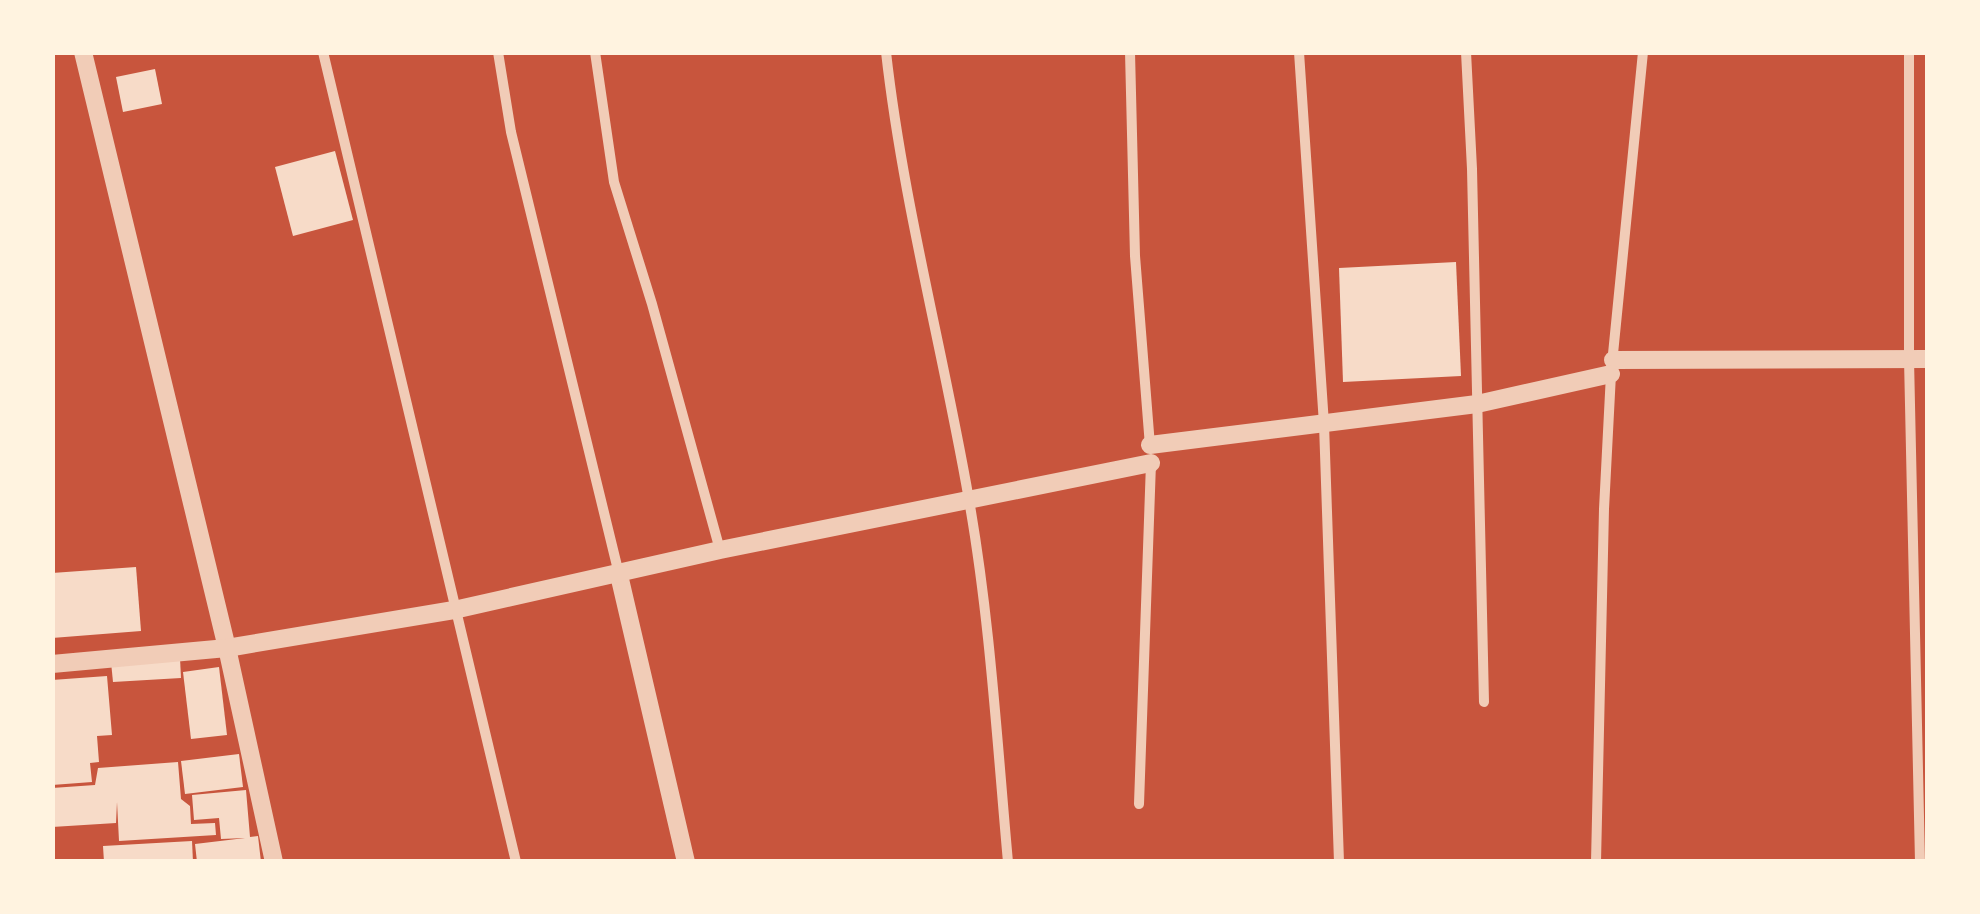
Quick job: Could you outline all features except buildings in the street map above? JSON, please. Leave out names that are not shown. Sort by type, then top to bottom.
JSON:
[{"type":"street","points":[[83,52],[227,648],[274,862]]},
{"type":"street","points":[[323,52],[516,862]]},
{"type":"street","points":[[498,52],[512,132],[686,862]]},
{"type":"street","points":[[595,52],[614,182],[720,550]]},
{"type":"street","points":[[886,52],[894,126],[970,502],[1008,862]]},
{"type":"street","points":[[1130,52],[1135,256],[1150,454],[1139,804]]},
{"type":"street","points":[[1299,52],[1324,424],[1338,862]]},
{"type":"street","points":[[1466,52],[1484,702]]},
{"type":"street","points":[[1596,862],[1604,509],[1612,367],[1643,52]]},
{"type":"street","points":[[1909,52],[1918,359],[1920,862]]},
{"type":"street","points":[[52,664],[227,648],[454,610],[720,550],[970,502],[1150,454],[1324,424],[1476,404],[1612,367],[1918,359]]}]
